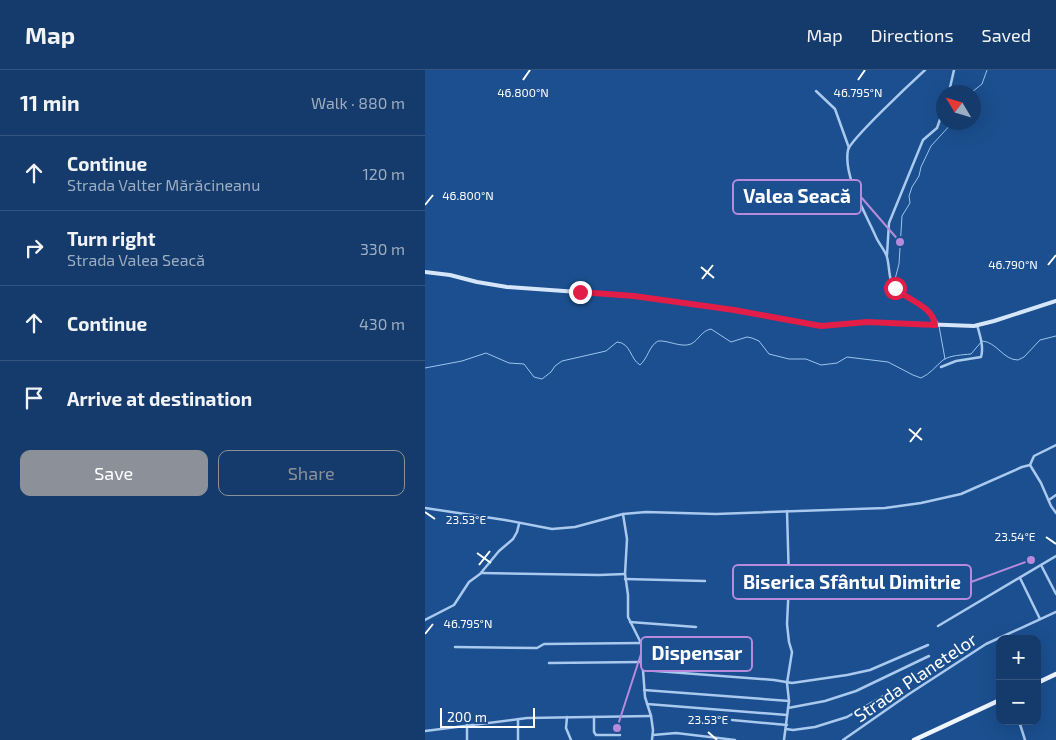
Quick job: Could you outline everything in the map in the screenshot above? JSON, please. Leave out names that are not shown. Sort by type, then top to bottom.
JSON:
[{"type":"main road","points":[[425,272],[450,275],[500,286],[634,296],[781,318],[821,326],[867,322],[977,325],[1056,301]]},
{"type":"main road","points":[[1041,680],[1056,674]]},
{"type":"main road","points":[[914,740],[996,702]]},
{"type":"street","points":[[849,148],[887,106],[925,70]]},
{"type":"street","points":[[951,85],[954,70]]},
{"type":"street","points":[[816,91],[835,109],[849,148],[850,175],[857,194],[887,256]]},
{"type":"street","points":[[935,325],[934,319],[927,311],[895,288],[890,277],[887,256],[889,223],[923,140],[936,129]]},
{"type":"street","points":[[941,367],[956,361],[980,358],[983,354],[977,325]]},
{"type":"street","points":[[1030,465],[1034,456],[1056,445]]},
{"type":"street","points":[[1030,465],[1056,513]]},
{"type":"street","points":[[425,508],[552,530],[575,527],[623,514],[645,512],[716,514],[885,508],[921,503],[961,494],[1022,466],[1030,465]]},
{"type":"street","points":[[1049,500],[1056,495]]},
{"type":"street","points":[[784,740],[789,701],[787,683],[792,654],[787,624],[789,582],[787,511]]},
{"type":"street","points":[[623,514],[627,539],[625,578],[628,596],[628,617],[641,643],[644,690],[646,704],[651,716],[652,740]]},
{"type":"street","points":[[425,620],[453,604],[465,587],[513,539],[519,524]]},
{"type":"street","points":[[938,626],[1056,556]]},
{"type":"street","points":[[1041,565],[1056,594]]},
{"type":"street","points":[[481,573],[625,574]]},
{"type":"street","points":[[625,578],[705,581]]},
{"type":"street","points":[[1020,578],[1040,619]]},
{"type":"street","name":"Strada Planetelor","points":[[843,740],[980,648],[999,637],[1056,612]]},
{"type":"street","points":[[630,622],[696,627]]},
{"type":"street","points":[[455,646],[537,648],[544,644],[641,643]]},
{"type":"street","points":[[643,670],[774,680],[787,683],[871,670],[928,645]]},
{"type":"street","points":[[788,708],[856,691],[929,656]]},
{"type":"street","points":[[549,663],[642,662]]},
{"type":"street","points":[[644,690],[789,701]]},
{"type":"street","points":[[786,729],[815,727],[847,716],[892,691]]},
{"type":"street","points":[[646,704],[787,715]]},
{"type":"street","points":[[425,731],[518,719],[651,716]]},
{"type":"street","points":[[567,717],[566,728],[571,740]]},
{"type":"street","points":[[595,718],[594,732],[597,735],[620,735]]},
{"type":"street","points":[[518,719],[518,740]]},
{"type":"street","points":[[731,720],[787,725]]},
{"type":"street","points":[[467,725],[467,740]]},
{"type":"street","points":[[1020,725],[1025,740]]},
{"type":"street","points":[[653,736],[681,733],[735,740]]},
{"type":"waterway","points":[[981,85],[987,70]]},
{"type":"waterway","points":[[921,304],[898,290],[894,283],[899,264],[902,216],[910,203],[909,196],[912,187],[919,176],[931,146],[946,130]]},
{"type":"waterway","points":[[931,314],[938,322]]},
{"type":"waterway","points":[[939,326],[945,359]]},
{"type":"waterway","points":[[425,368],[462,361],[486,353],[509,363],[524,364],[534,377],[542,379],[562,361],[606,351],[617,342],[625,345],[640,365],[658,341],[687,345],[711,329],[731,342],[747,337],[752,338],[759,341],[769,354],[789,359],[806,359],[821,365],[837,363],[847,357],[888,362],[921,378],[946,358],[971,354],[982,341],[992,344],[1008,357],[1018,360],[1024,357],[1040,340],[1056,336]]},
{"type":"place","name":"Valea Seacă","points":[[900,242]]},
{"type":"place","name":"Biserica Sfântul Dimitrie","points":[[1031,560]]},
{"type":"place","name":"Dispensar","points":[[617,728]]},
{"type":"route","points":[[580,292],[634,296],[757,313],[821,326],[867,322],[935,325],[933,317],[927,311],[895,288]]}]
